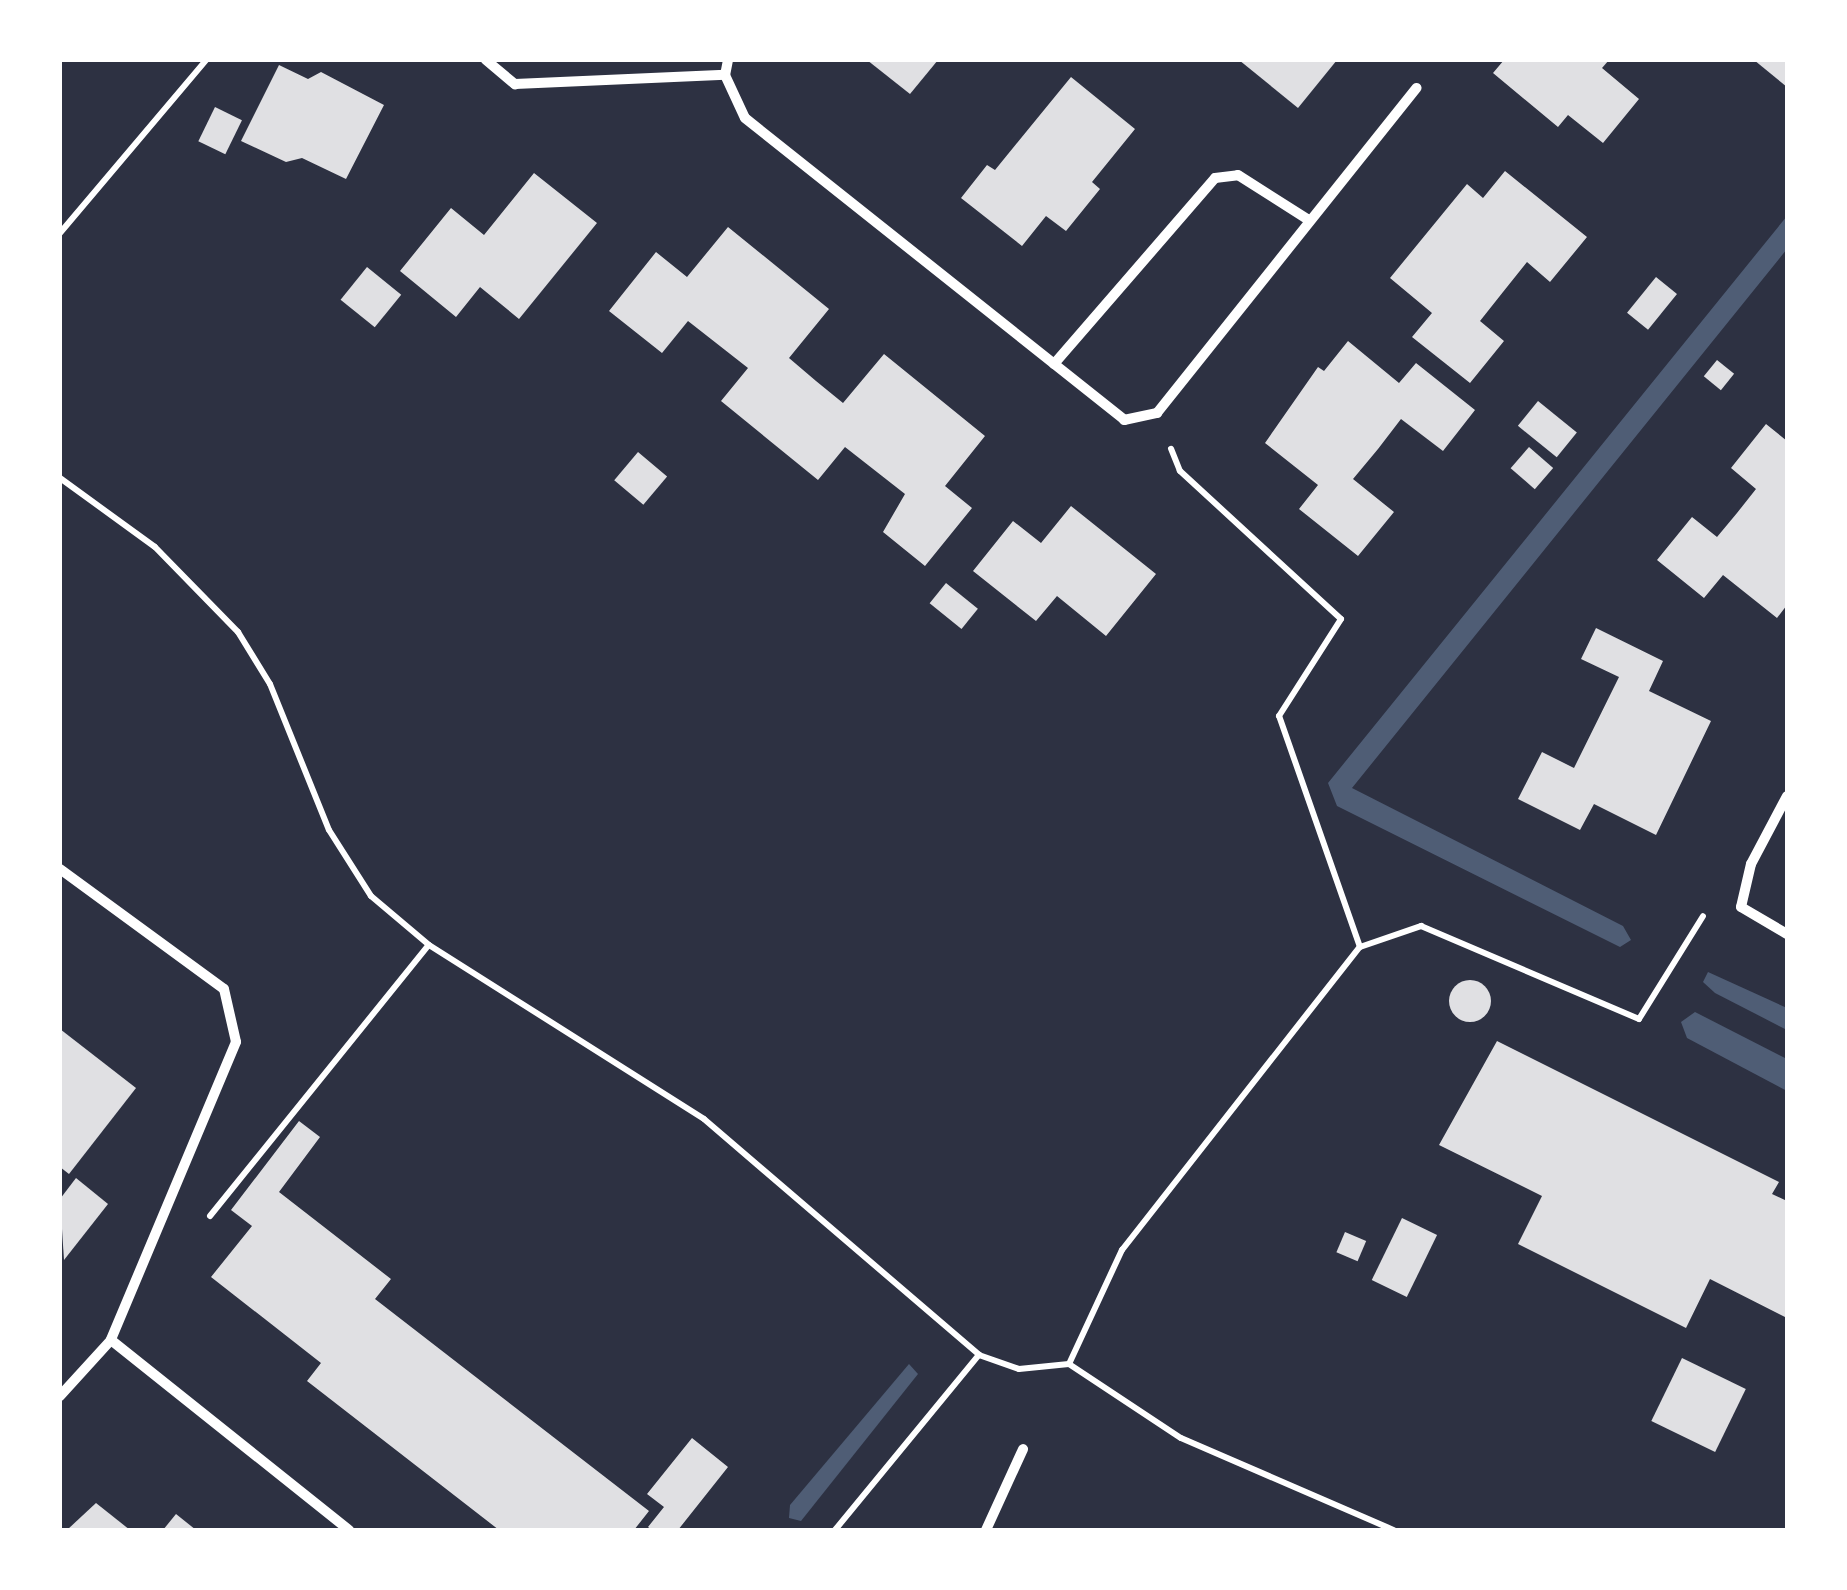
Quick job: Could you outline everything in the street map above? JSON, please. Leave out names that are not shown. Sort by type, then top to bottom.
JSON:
[{"type":"street","points":[[486,60],[515,84],[725,74]]},
{"type":"street","points":[[728,60],[725,74],[745,118],[1124,420],[1157,413],[1416,88]]},
{"type":"street","points":[[1054,364],[1216,178],[1238,174],[1307,220]]},
{"type":"street","points":[[1787,796],[1752,864],[1740,907],[1787,934]]},
{"type":"street","points":[[60,869],[224,989],[236,1042],[111,1340],[60,1396]]},
{"type":"street","points":[[111,1340],[349,1530]]},
{"type":"street","points":[[986,1530],[1023,1449]]},
{"type":"path","points":[[60,233],[206,60]]},
{"type":"path","points":[[1157,413],[1180,471],[1341,619],[1278,716],[1360,948]]},
{"type":"path","points":[[60,478],[155,547],[238,632],[270,684],[329,830],[371,896],[429,945],[704,1119],[979,1355],[1018,1368],[1069,1364],[1181,1438],[1394,1530]]},
{"type":"path","points":[[1069,1364],[1122,1250],[1360,948],[1420,926],[1639,1019],[1705,912],[1740,907]]},
{"type":"path","points":[[196,1234],[429,945]]},
{"type":"path","points":[[835,1530],[979,1355]]},
{"type":"water","points":[[1787,216],[1787,249],[1352,788],[1623,926],[1631,940],[1620,947],[1337,806],[1328,783]]},
{"type":"water","points":[[1708,972],[1787,1008],[1787,1030],[1715,993],[1703,982]]},
{"type":"water","points":[[1695,1012],[1787,1059],[1787,1091],[1687,1038],[1681,1022]]},
{"type":"water","points":[[909,1364],[918,1374],[801,1521],[789,1518],[790,1505]]},
{"type":"building","points":[[867,60],[938,60],[910,94]]},
{"type":"building","points":[[1239,60],[1337,60],[1298,108]]},
{"type":"building","points":[[1504,60],[1609,60],[1602,68],[1639,99],[1603,143],[1568,115],[1558,127],[1493,73]]},
{"type":"building","points":[[1754,60],[1787,60],[1787,87]]},
{"type":"building","points":[[279,65],[308,79],[321,72],[384,105],[346,179],[302,158],[286,162],[241,141]]},
{"type":"building","points":[[1071,77],[1135,129],[1092,182],[1100,189],[1066,231],[1046,216],[1022,246],[961,198],[987,165],[995,170]]},
{"type":"building","points":[[215,107],[242,120],[225,154],[198,141]]},
{"type":"building","points":[[1505,171],[1587,237],[1550,282],[1527,262],[1480,321],[1504,341],[1470,383],[1412,337],[1432,313],[1390,278],[1467,184],[1483,198]]},
{"type":"building","points":[[534,173],[597,223],[519,319],[480,287],[456,317],[400,271],[451,208],[484,235]]},
{"type":"building","points":[[728,227],[829,309],[789,358],[843,403],[884,354],[985,436],[945,486],[972,508],[925,566],[883,532],[905,494],[845,447],[818,480],[721,401],[748,368],[688,321],[662,353],[609,311],[656,252],[687,277]]},
{"type":"building","points":[[367,267],[401,295],[375,327],[341,300]]},
{"type":"building","points":[[1656,277],[1677,294],[1648,330],[1627,313]]},
{"type":"building","points":[[1348,341],[1399,383],[1416,363],[1475,410],[1443,451],[1401,419],[1353,479],[1394,512],[1358,556],[1299,509],[1318,485],[1265,443],[1318,367],[1324,371]]},
{"type":"building","points":[[1717,360],[1734,374],[1721,390],[1704,376]]},
{"type":"building","points":[[1538,401],[1577,432],[1557,457],[1518,426]]},
{"type":"building","points":[[1766,424],[1787,441],[1787,605],[1777,618],[1723,575],[1704,598],[1657,560],[1692,517],[1717,537],[1737,513],[1756,489],[1731,468]]},
{"type":"building","points":[[1529,447],[1553,468],[1535,489],[1511,468]]},
{"type":"building","points":[[638,452],[667,476],[643,505],[614,480]]},
{"type":"building","points":[[1071,506],[1156,574],[1106,636],[1057,596],[1036,621],[973,571],[1013,521],[1041,543]]},
{"type":"building","points":[[946,583],[978,609],[962,629],[930,603]]},
{"type":"building","points":[[1596,628],[1663,661],[1649,691],[1711,721],[1656,835],[1594,804],[1580,830],[1518,799],[1542,752],[1574,768],[1619,677],[1581,659]]},
{"type":"building","points":[[1470,980],[1485,986],[1491,1001],[1485,1016],[1470,1022],[1455,1016],[1449,1001],[1455,986]]},
{"type":"building","points":[[60,1029],[136,1088],[69,1174],[60,1167]]},
{"type":"building","points":[[1497,1041],[1779,1182],[1772,1194],[1787,1201],[1787,1318],[1710,1279],[1686,1328],[1518,1244],[1542,1196],[1439,1145]]},
{"type":"building","points":[[299,1121],[320,1137],[279,1192],[391,1279],[375,1299],[649,1511],[634,1530],[499,1530],[307,1381],[321,1363],[211,1277],[252,1226],[231,1210]]},
{"type":"building","points":[[76,1178],[108,1204],[64,1260],[60,1199]]},
{"type":"building","points":[[1402,1218],[1437,1235],[1407,1297],[1372,1280]]},
{"type":"building","points":[[1345,1232],[1366,1241],[1358,1261],[1336,1252]]},
{"type":"building","points":[[1682,1358],[1746,1389],[1715,1452],[1651,1421]]},
{"type":"building","points":[[692,1438],[728,1467],[678,1530],[652,1530],[648,1527],[664,1507],[647,1494]]},
{"type":"building","points":[[96,1503],[130,1530],[67,1530]]},
{"type":"building","points":[[176,1514],[196,1530],[163,1530]]}]
